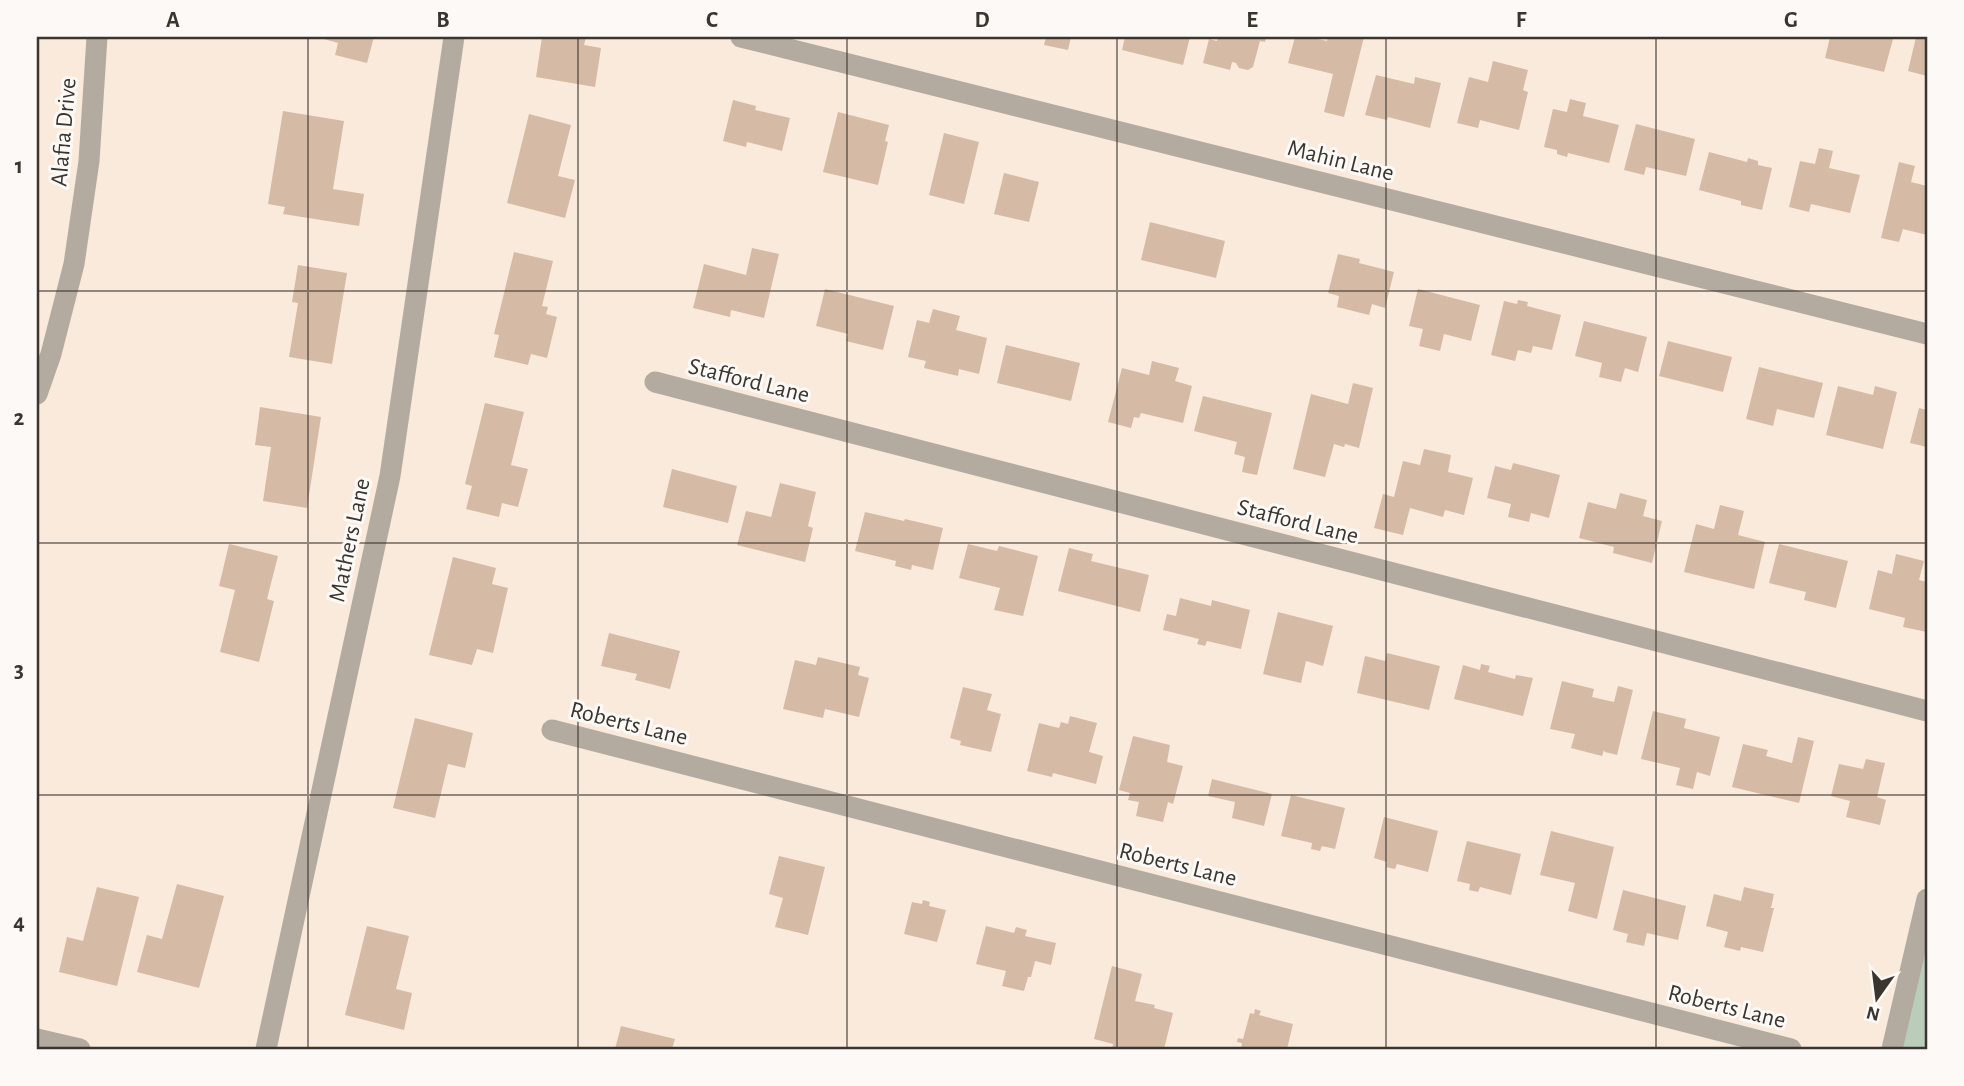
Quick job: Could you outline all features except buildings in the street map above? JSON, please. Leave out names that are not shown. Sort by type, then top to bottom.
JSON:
[{"type":"street","name":"Alafia Drive","points":[[37,394],[51,354],[74,264],[89,161],[97,37]]},
{"type":"street","name":"Mathers Lane","points":[[266,1049],[390,476],[454,37]]},
{"type":"street","name":"Mahin Lane","points":[[741,37],[1927,334]]},
{"type":"street","name":"Stafford Lane","points":[[655,382],[1927,711]]},
{"type":"street","name":"Roberts Lane","points":[[552,730],[1791,1049]]},
{"type":"street","points":[[1897,1048],[1927,899]]},
{"type":"street","points":[[37,1039],[80,1049]]},
{"type":"green space","points":[[1927,915],[1927,1049],[1894,1049]]}]
